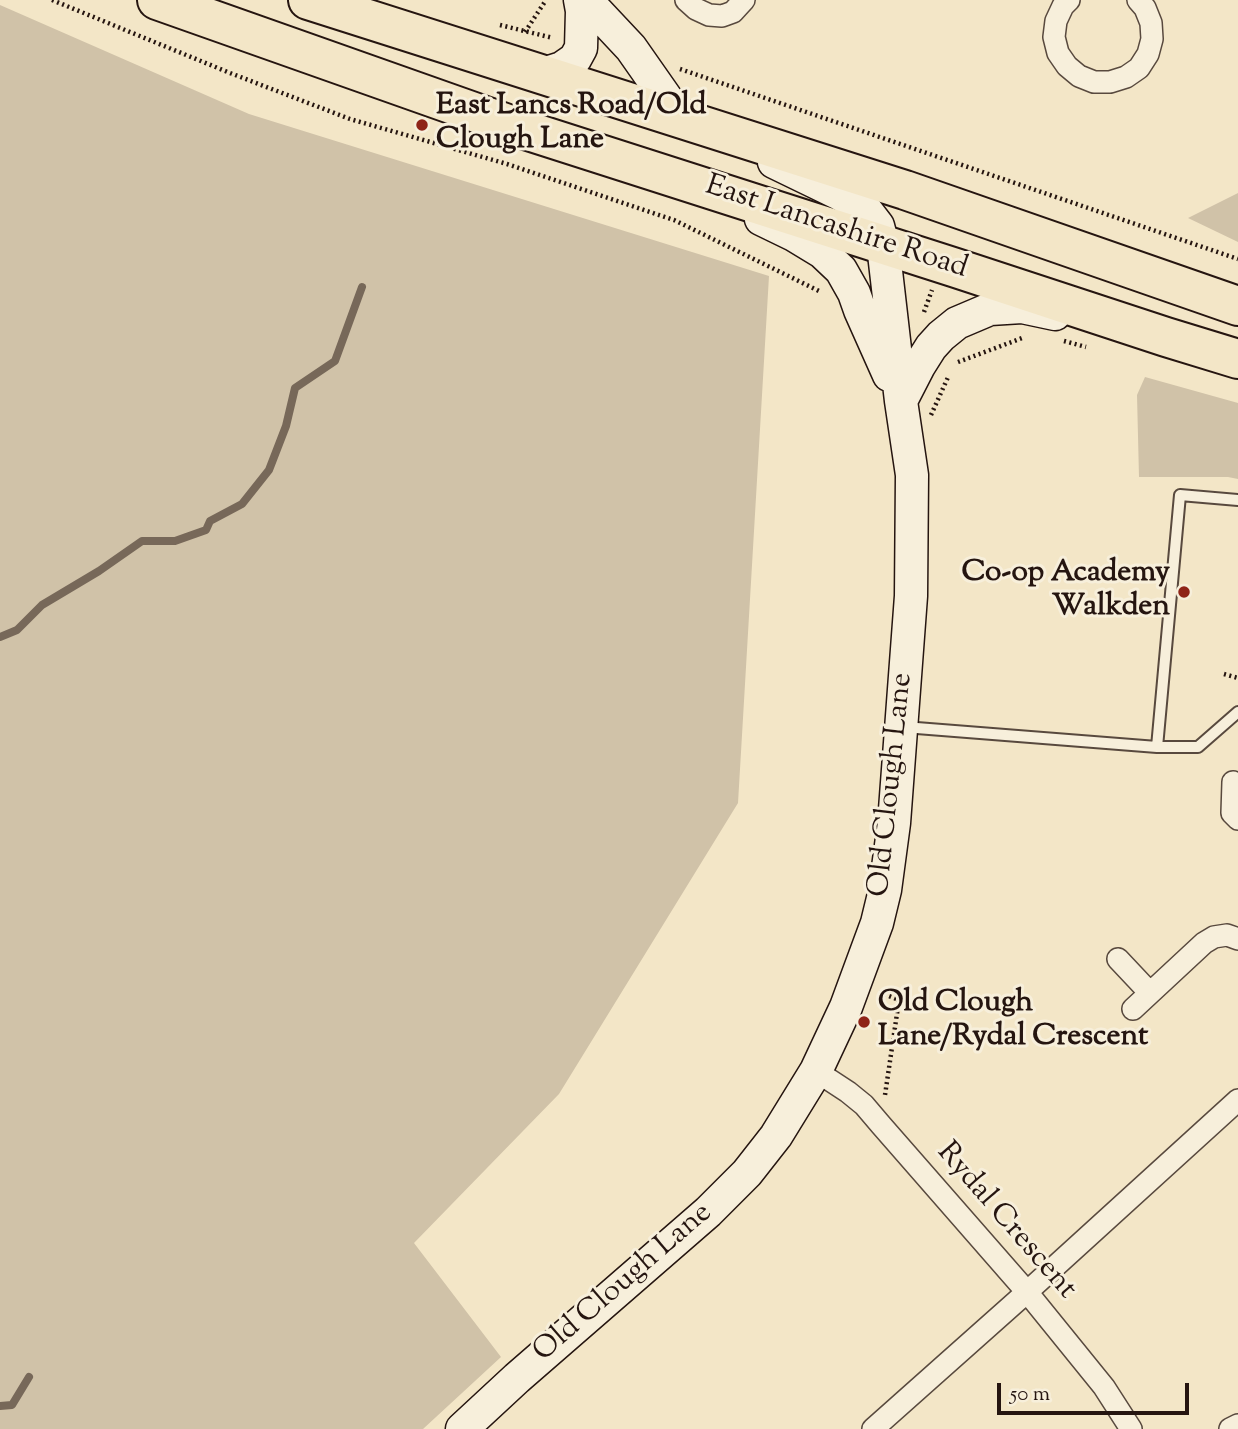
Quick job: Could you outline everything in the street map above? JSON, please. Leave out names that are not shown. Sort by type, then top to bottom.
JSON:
[{"type":"highway","name":"East Lancashire Road","points":[[157,0],[519,128],[1238,359]]},
{"type":"highway","name":"East Lancashire Road","points":[[308,0],[905,190],[1238,306]]},
{"type":"street","points":[[540,75],[562,68],[575,58],[581,48],[580,0]]},
{"type":"street","name":"Old Clough Lane","points":[[462,1429],[708,1212],[747,1173],[776,1136],[816,1071],[856,982],[877,923],[885,890],[894,823],[911,597],[912,475],[883,245],[878,226],[865,209],[838,193],[680,118],[631,48],[586,0]]},
{"type":"street","points":[[686,0],[709,15],[722,16],[733,12],[744,0]]},
{"type":"street","points":[[1069,0],[1056,21],[1054,37],[1058,52],[1067,66],[1079,76],[1094,82],[1110,82],[1126,77],[1139,68],[1148,54],[1152,39],[1151,23],[1145,8],[1138,0]]},
{"type":"street","name":"Old Clough Lane","points":[[687,182],[794,235],[822,252],[841,270],[854,293],[901,401]]},
{"type":"street","points":[[901,401],[919,366],[941,336],[957,323],[990,309],[1022,307],[1166,337]]},
{"type":"street","points":[[1233,782],[1232,813],[1238,819]]},
{"type":"street","points":[[1133,1009],[1204,943],[1214,937],[1227,935],[1238,939]]},
{"type":"street","points":[[1118,959],[1150,993]]},
{"type":"street","name":"Rydal Crescent","points":[[816,1071],[864,1105],[1027,1292],[1104,1387],[1131,1429]]},
{"type":"street","points":[[873,1429],[1238,1100]]},
{"type":"street","points":[[1230,1429],[1238,1425]]},
{"type":"lane","points":[[1157,747],[1180,495],[1238,500]]},
{"type":"lane","points":[[901,727],[1157,747],[1198,747],[1238,712]]},
{"type":"path","points":[[52,0],[350,119],[507,163],[674,220],[808,285],[836,304],[854,293]]},
{"type":"path","points":[[522,41],[546,0]]},
{"type":"path","points":[[499,25],[563,40],[581,48]]},
{"type":"path","points":[[631,48],[681,70],[1238,259]]},
{"type":"path","points":[[890,300],[904,301],[923,315],[959,361]]},
{"type":"path","points":[[908,438],[931,416],[953,367],[959,361],[1027,336]]},
{"type":"path","points":[[1059,339],[1098,351]]},
{"type":"path","points":[[1224,674],[1238,678]]},
{"type":"path","points":[[856,982],[899,1000],[881,1125]]},
{"type":"shaded area","points":[[0,5],[249,114],[769,276],[738,803],[559,1094],[414,1243],[501,1357],[423,1429],[0,1429]]},
{"type":"shaded area","points":[[1238,193],[1238,242],[1188,218]]},
{"type":"shaded area","points":[[1145,377],[1238,403],[1238,479],[1139,477],[1137,395]]},
{"type":"waterway","points":[[0,637],[17,630],[42,605],[142,541],[175,541],[206,530],[210,521],[242,504],[269,470],[286,426],[295,388],[335,361],[362,287]]},
{"type":"waterway","points":[[0,1406],[12,1405],[29,1377]]},
{"type":"place","name":"East Lancs Road/Old Clough Lane","points":[[422,125]]},
{"type":"place","name":"Co-op Academy Walkden","points":[[1184,592]]},
{"type":"place","name":"Old Clough Lane/Rydal Crescent","points":[[864,1022]]}]
